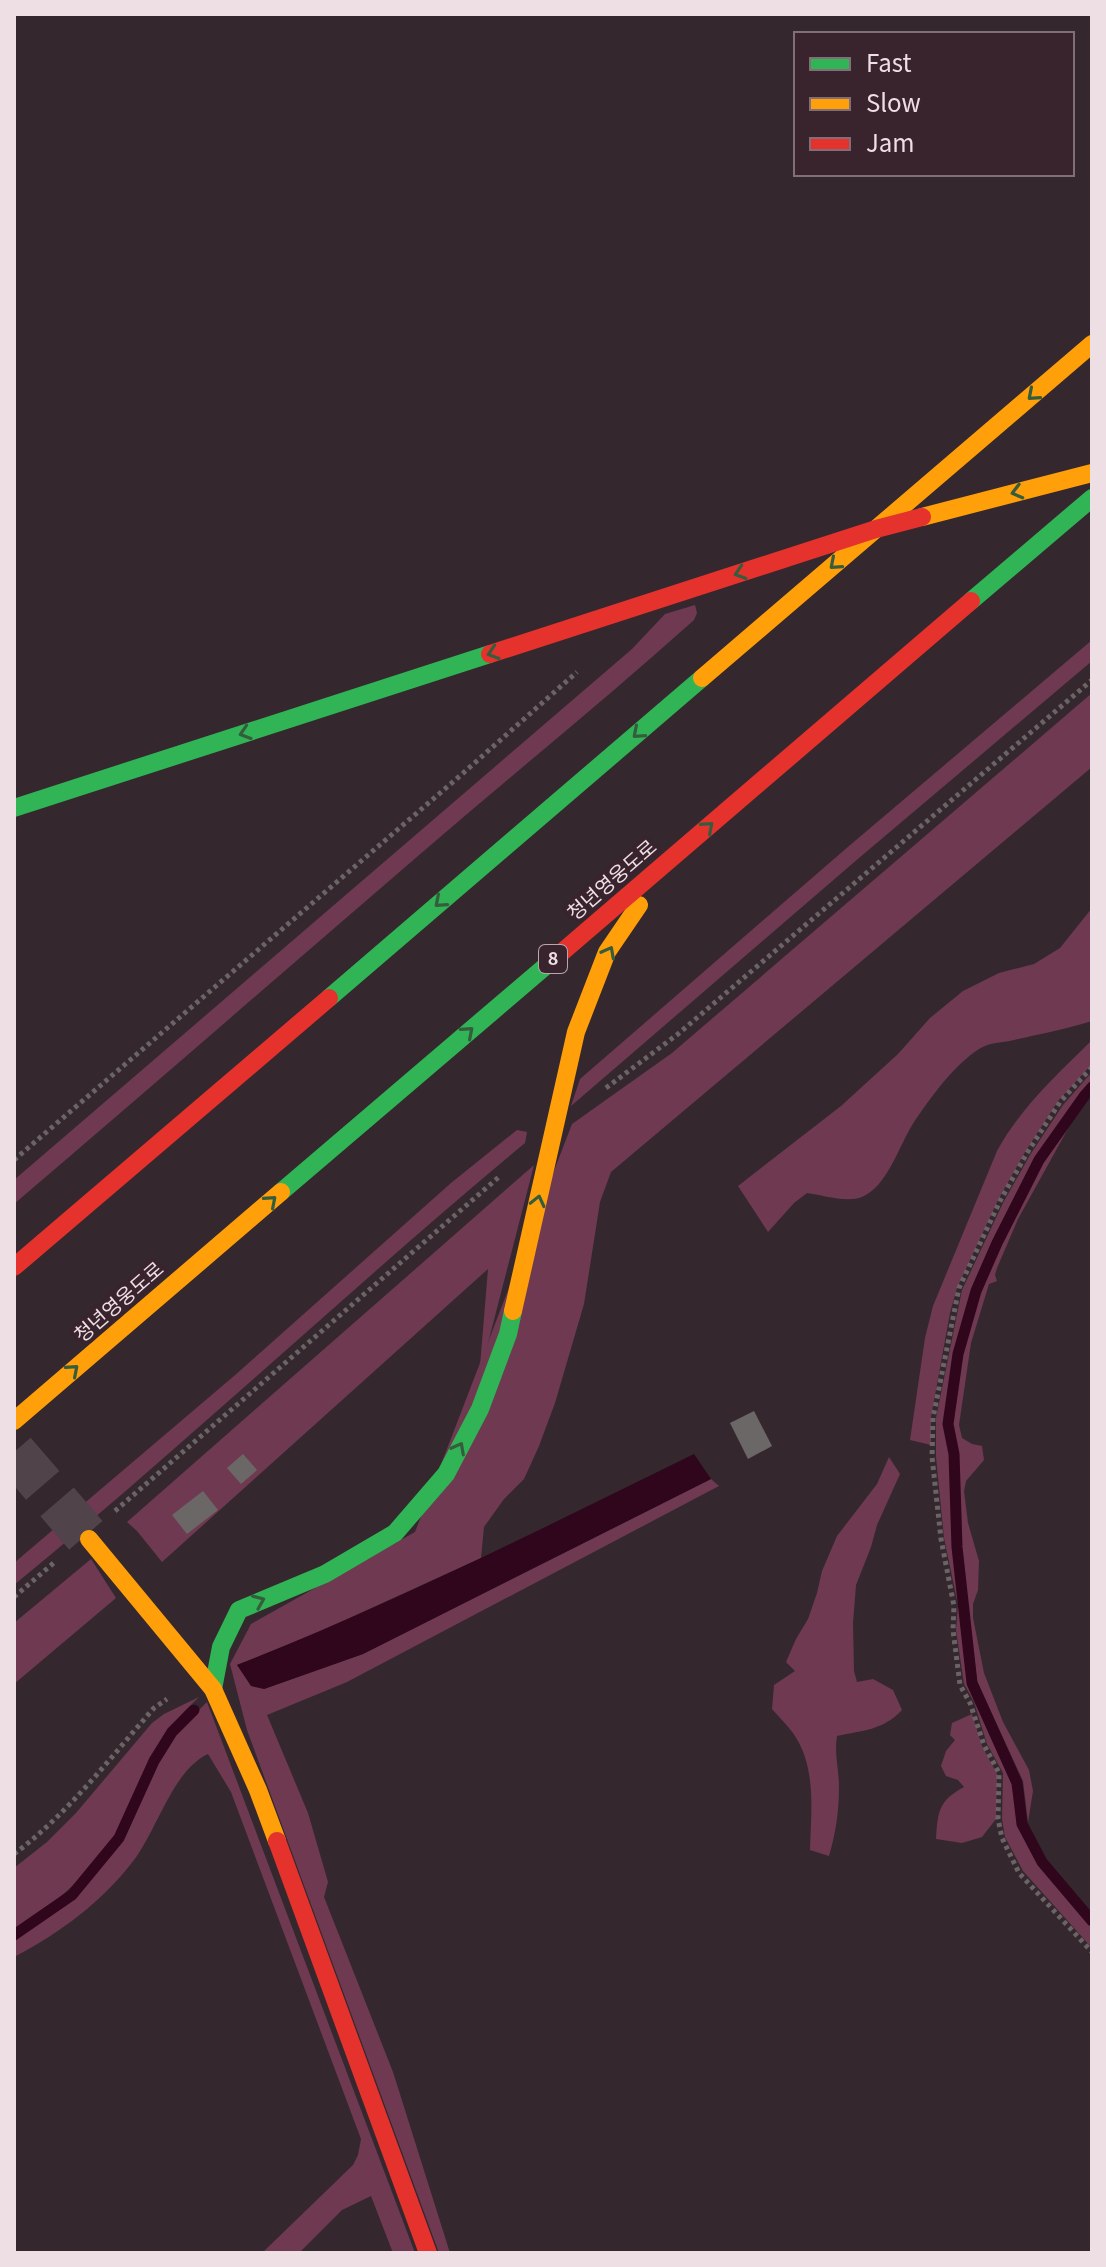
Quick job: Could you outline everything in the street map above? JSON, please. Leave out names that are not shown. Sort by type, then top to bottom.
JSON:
[{"type":"main road","points":[[14,1267],[1092,344]]},
{"type":"main road","points":[[14,808],[876,529],[1092,473]]},
{"type":"main road","name":"청년영웅도로","points":[[14,1421],[1092,498]]},
{"type":"main road","points":[[213,1689],[221,1647],[239,1610],[325,1574],[395,1533],[446,1474],[480,1409],[508,1334],[576,1032],[607,952],[669,860]]},
{"type":"main road","points":[[89,1539],[213,1689],[258,1790],[428,2253]]},
{"type":"path","points":[[14,1160],[577,672]]},
{"type":"path","points":[[604,1090],[678,1034],[1092,680]]},
{"type":"path","points":[[1092,1067],[1060,1102],[1027,1153],[993,1215],[959,1288],[933,1418],[932,1457],[941,1539],[954,1606],[953,1630],[960,1685],[999,1773],[998,1819],[1002,1838],[1019,1873],[1092,1952]]},
{"type":"path","points":[[114,1511],[507,1169]]},
{"type":"path","points":[[14,1597],[58,1559]]},
{"type":"path","points":[[14,1854],[70,1804],[154,1708],[186,1687],[213,1689]]},
{"type":"shaded area","points":[[695,605],[697,613],[694,620],[660,650],[14,1204],[14,1180],[632,649],[665,614]]},
{"type":"shaded area","points":[[1092,640],[1092,661],[571,1106],[580,1079]]},
{"type":"shaded area","points":[[1092,693],[1092,767],[611,1172],[600,1202],[584,1304],[555,1403],[524,1479],[504,1499],[484,1527],[481,1558],[308,1637],[237,1665],[264,1689],[363,1654],[711,1479],[719,1486],[347,1682],[267,1715],[308,1813],[328,1882],[324,1897],[393,2072],[450,2253],[439,2253],[247,1730],[230,1664],[251,1624],[415,1532],[572,1124],[672,1053]]},
{"type":"shaded area","points":[[1092,908],[1092,1021],[979,1049],[960,1064],[935,1092],[914,1122],[886,1174],[871,1192],[849,1199],[807,1193],[768,1232],[738,1186],[841,1106],[898,1054],[930,1018],[963,991],[999,973],[1034,964],[1060,948]]},
{"type":"shaded area","points":[[1092,1040],[1092,1064],[1058,1101],[1025,1152],[998,1200],[957,1288],[931,1417],[931,1445],[910,1440],[925,1338],[933,1306],[997,1151],[1028,1106]]},
{"type":"shaded area","points":[[1092,1072],[1092,1081],[1035,1157],[972,1289],[953,1353],[945,1423],[951,1453],[954,1548],[969,1684],[1014,1783],[1019,1825],[1039,1863],[1092,1925],[1092,1948],[1023,1871],[1005,1837],[1002,1819],[1003,1773],[987,1744],[974,1702],[964,1684],[956,1630],[958,1605],[944,1538],[936,1457],[936,1418],[962,1290],[1003,1203],[1030,1155],[1063,1105]]},
{"type":"shaded area","points":[[1086,1096],[1018,1219],[997,1268],[997,1281],[989,1284],[971,1343],[959,1425],[962,1438],[982,1446],[984,1460],[966,1481],[964,1491],[968,1523],[979,1561],[973,1618],[984,1673],[1003,1722],[1029,1770],[1033,1791],[1028,1822],[1023,1781],[977,1681],[961,1548],[956,1453],[950,1423],[960,1354],[979,1291],[1041,1161]]},
{"type":"shaded area","points":[[517,1130],[527,1132],[525,1143],[14,1585],[14,1563],[234,1376],[451,1183]]},
{"type":"shaded area","points":[[534,1165],[479,1378],[488,1269],[162,1562],[127,1522]]},
{"type":"shaded area","points":[[694,1454],[711,1479],[363,1654],[264,1689],[251,1686],[237,1665],[410,1591]]},
{"type":"shaded area","points":[[889,1457],[900,1474],[877,1525],[856,1585],[854,1671],[857,1682],[873,1679],[893,1690],[902,1710],[880,1726],[837,1736],[838,1805],[829,1856],[810,1850],[811,1805],[806,1760],[793,1733],[772,1709],[774,1685],[795,1671],[786,1662],[808,1619],[822,1571],[837,1536],[877,1484]]},
{"type":"shaded area","points":[[91,1559],[116,1598],[14,1684],[14,1623]]},
{"type":"shaded area","points":[[199,1697],[176,1720],[162,1741],[116,1833],[95,1862],[57,1899],[14,1930],[14,1868],[47,1842],[76,1813],[152,1723]]},
{"type":"shaded area","points":[[207,1702],[415,2253],[393,2253],[371,2196],[342,2210],[299,2253],[262,2253],[353,2165],[361,2139],[231,1792],[208,1754],[185,1773],[134,1860],[108,1890],[64,1927],[14,1957],[14,1938],[75,1896],[122,1840],[159,1760],[179,1730]]},
{"type":"shaded area","points":[[972,1714],[982,1746],[997,1774],[996,1819],[982,1837],[962,1843],[936,1839],[944,1802],[964,1787],[958,1780],[946,1776],[941,1766],[946,1751],[955,1740],[950,1735],[952,1723]]},
{"type":"building","points":[[754,1411],[772,1446],[748,1459],[730,1423]]},
{"type":"building","points":[[243,1454],[257,1470],[241,1484],[227,1468]]},
{"type":"building","points":[[203,1491],[218,1510],[187,1534],[172,1515]]},
{"type":"waterway","points":[[1092,1087],[1039,1160],[976,1291],[958,1354],[948,1424],[954,1454],[957,1547],[972,1683],[1017,1783],[1022,1824],[1042,1862],[1092,1921]]},
{"type":"waterway","points":[[14,1935],[72,1895],[119,1838],[154,1761],[172,1732],[194,1710]]},
{"type":"tunnel","points":[[14,1452],[89,1539]]},
{"type":"traffic: fast","points":[[971,601],[1092,498]]},
{"type":"traffic: fast","points":[[14,808],[490,654]]},
{"type":"traffic: fast","points":[[329,998],[702,678]]},
{"type":"traffic: fast","points":[[281,1192],[561,953]]},
{"type":"traffic: fast","points":[[213,1689],[221,1647],[239,1610],[325,1574],[395,1533],[446,1474],[480,1409],[508,1334],[513,1311]]},
{"type":"traffic: slow","points":[[702,678],[1092,344]]},
{"type":"traffic: slow","points":[[922,517],[1092,473]]},
{"type":"traffic: slow","points":[[513,1311],[576,1032],[607,952],[639,905]]},
{"type":"traffic: slow","points":[[14,1421],[281,1192]]},
{"type":"traffic: slow","points":[[89,1539],[213,1689],[277,1841]]},
{"type":"traffic: jam","points":[[490,654],[876,529],[922,517]]},
{"type":"traffic: jam","points":[[561,953],[971,601]]},
{"type":"traffic: jam","points":[[14,1267],[329,998]]},
{"type":"traffic: jam","points":[[277,1841],[428,2253]]}]
